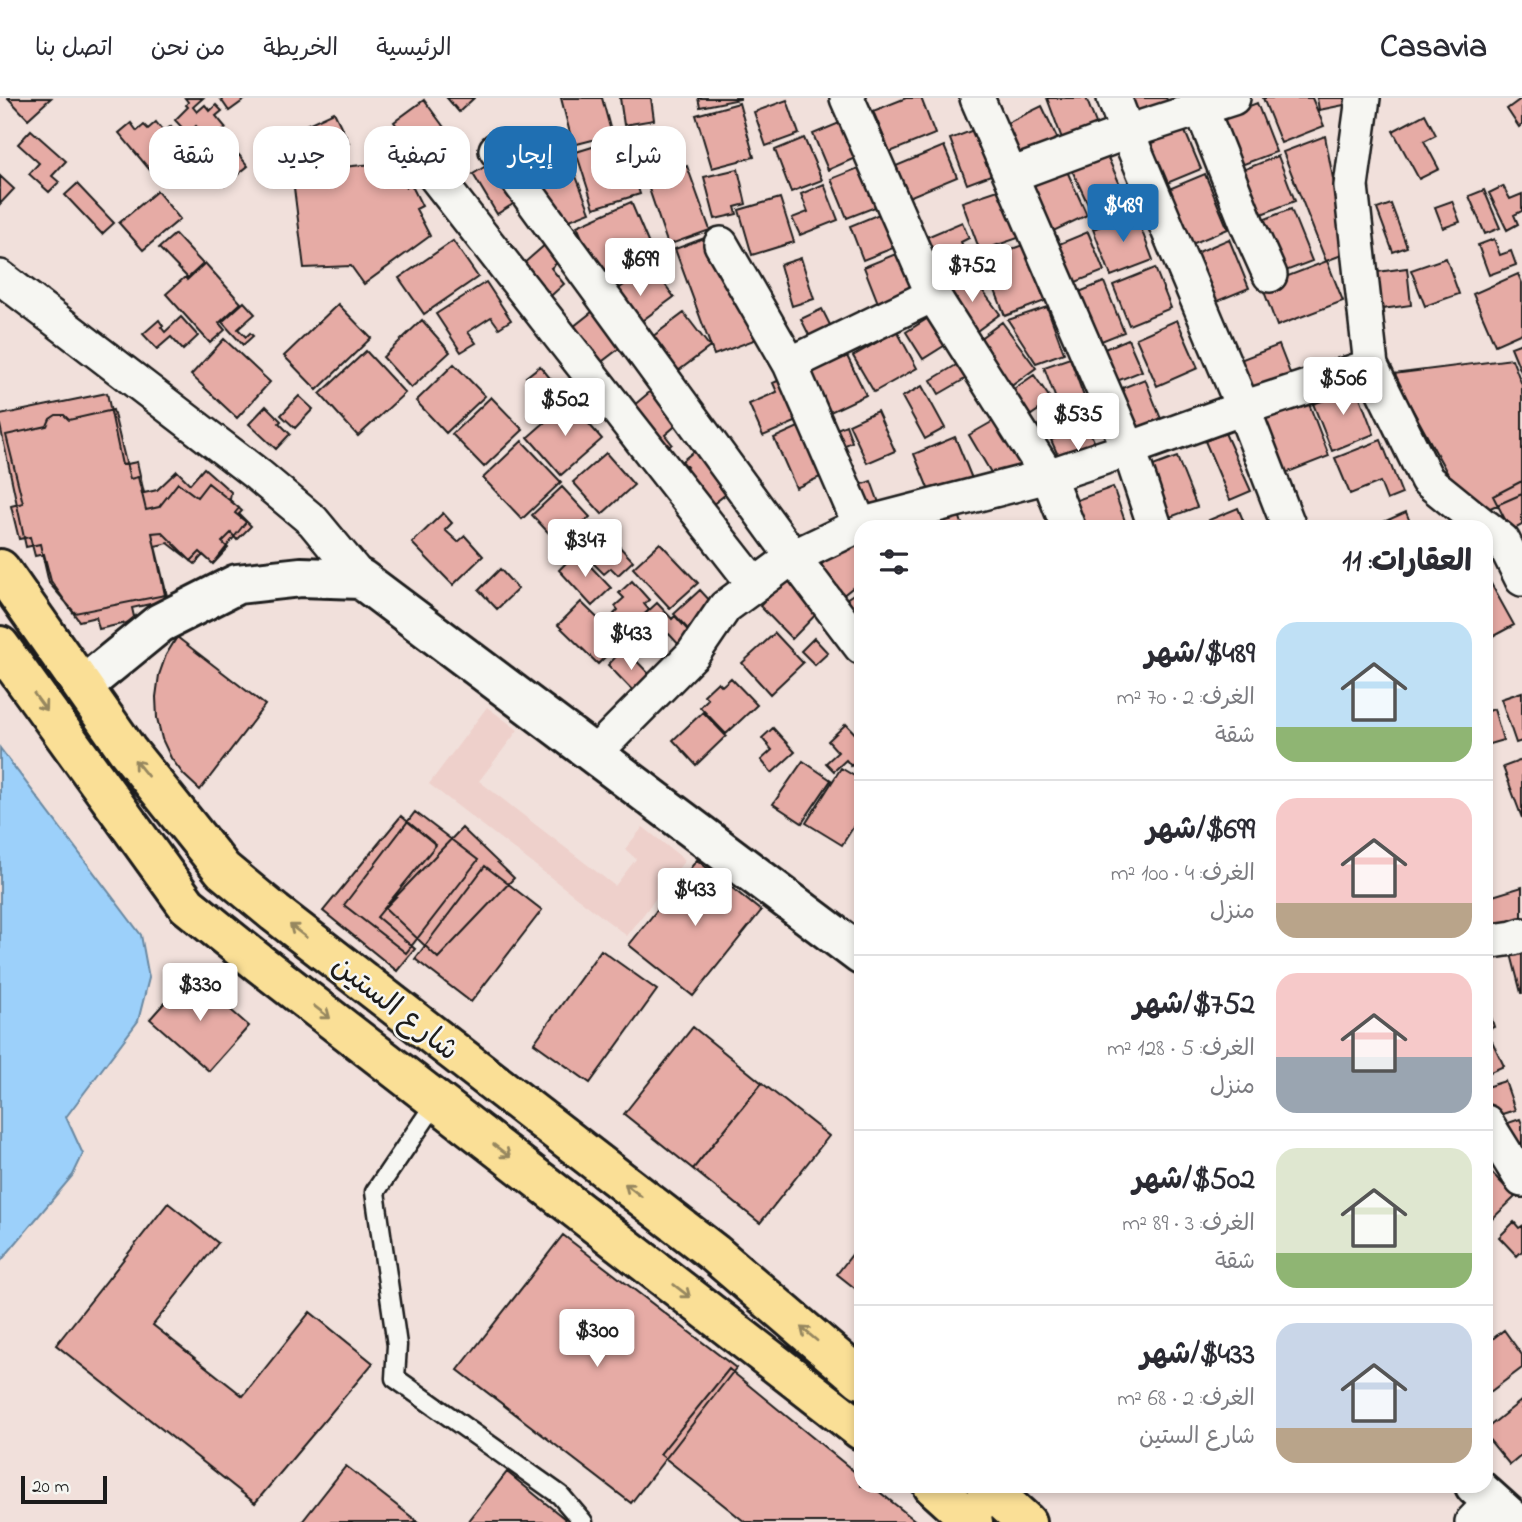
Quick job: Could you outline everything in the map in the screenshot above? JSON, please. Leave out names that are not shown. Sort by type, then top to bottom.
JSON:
[{"type":"highway","name":"شارع الستين","points":[[0,569],[127,750],[223,870],[275,914],[714,1254],[854,1372]]},
{"type":"highway","name":"شارع الستين","points":[[0,646],[187,905],[854,1425]]},
{"type":"highway","points":[[187,905],[223,870]]},
{"type":"highway","points":[[941,1493],[973,1522]]},
{"type":"highway","points":[[994,1493],[1026,1522]]},
{"type":"street","points":[[847,98],[933,295],[1048,476],[1065,520]]},
{"type":"street","points":[[977,98],[1129,450],[1153,520]]},
{"type":"street","points":[[1114,98],[1243,408],[1286,520]]},
{"type":"street","points":[[1011,175],[1199,103],[1233,98]]},
{"type":"street","points":[[1363,98],[1351,186],[1371,366],[1427,480],[1476,520]]},
{"type":"street","points":[[1199,103],[1270,275]]},
{"type":"street","points":[[446,189],[754,584]]},
{"type":"street","points":[[524,189],[854,638]]},
{"type":"street","points":[[721,244],[790,364],[858,520]]},
{"type":"street","points":[[0,277],[258,475],[313,521],[361,579],[854,950]]},
{"type":"street","points":[[790,364],[933,295]]},
{"type":"street","points":[[879,520],[1048,476],[1371,366]]},
{"type":"street","points":[[593,755],[693,654],[725,607],[793,557],[854,528]]},
{"type":"street","points":[[1493,533],[1503,541],[1522,579]]},
{"type":"street","points":[[83,686],[160,623],[237,584],[301,577],[361,579]]},
{"type":"street","points":[[1493,941],[1522,935]]},
{"type":"street","points":[[1493,1133],[1522,1180]]},
{"type":"lane","points":[[437,1101],[375,1192],[397,1345],[395,1378],[560,1495],[583,1522]]},
{"type":"shaded area","points":[[487,707],[518,730],[479,781],[615,886],[636,859],[625,849],[643,827],[685,860],[627,936],[429,784]]},
{"type":"water","points":[[0,748],[141,935],[149,978],[138,1021],[66,1117],[83,1154],[73,1175],[0,1262]]},
{"type":"building","points":[[8,98],[51,98],[28,119]]},
{"type":"building","points":[[185,98],[203,98],[193,107],[197,112],[205,105],[210,111],[216,105],[222,111],[216,116],[224,126],[181,126],[175,120],[188,107]]},
{"type":"building","points":[[220,98],[247,98],[229,111]]},
{"type":"building","points":[[447,98],[474,98],[459,112]]},
{"type":"building","points":[[561,98],[602,98],[610,126],[591,126],[591,140],[577,144],[577,126],[568,126]]},
{"type":"building","points":[[620,98],[651,98],[654,120],[624,125]]},
{"type":"building","points":[[698,98],[740,98],[740,99],[700,107]]},
{"type":"building","points":[[906,98],[921,98],[935,134],[890,152],[873,111]]},
{"type":"building","points":[[1047,98],[1086,98],[1099,131],[1064,144]]},
{"type":"building","points":[[1111,98],[1166,98],[1168,101],[1120,121]]},
{"type":"building","points":[[1263,98],[1312,98],[1324,126],[1281,143]]},
{"type":"building","points":[[1317,98],[1348,98],[1349,104],[1319,110]]},
{"type":"building","points":[[1522,98],[1522,125],[1519,127],[1507,109]]},
{"type":"building","points":[[424,100],[443,126],[397,126],[394,122]]},
{"type":"building","points":[[787,100],[799,134],[766,146],[754,112]]},
{"type":"building","points":[[739,103],[754,157],[712,168],[696,115]]},
{"type":"building","points":[[1257,103],[1276,152],[1228,170],[1209,122]]},
{"type":"building","points":[[1042,106],[1060,144],[1025,172],[1003,125]]},
{"type":"building","points":[[334,112],[341,126],[303,126]]},
{"type":"building","points":[[1425,114],[1436,135],[1424,141],[1439,169],[1419,179],[1393,131]]},
{"type":"building","points":[[856,116],[871,151],[828,170],[813,134]]},
{"type":"building","points":[[1181,122],[1201,169],[1155,188],[1136,141]]},
{"type":"building","points":[[131,123],[137,131],[144,125],[148,129],[149,169],[119,133]]},
{"type":"building","points":[[989,124],[1007,169],[967,184],[950,139]]},
{"type":"building","points":[[31,130],[66,161],[52,176],[59,182],[49,192],[29,174],[39,163],[18,144]]},
{"type":"building","points":[[1325,136],[1347,253],[1326,261],[1283,152]]},
{"type":"building","points":[[804,138],[822,180],[791,192],[775,150]]},
{"type":"building","points":[[944,146],[957,177],[909,197],[896,166]]},
{"type":"building","points":[[591,147],[591,189],[638,189],[640,194],[594,208],[577,152]]},
{"type":"building","points":[[1105,151],[1127,200],[1093,215],[1070,166]]},
{"type":"building","points":[[239,155],[248,166],[239,173]]},
{"type":"building","points":[[1278,156],[1295,201],[1233,225],[1215,181]]},
{"type":"building","points":[[881,159],[896,199],[847,218],[831,179]]},
{"type":"building","points":[[364,165],[364,189],[414,189],[422,206],[416,209],[430,236],[364,284],[351,266],[304,268],[294,189],[350,189],[350,166]]},
{"type":"building","points":[[686,166],[710,230],[668,245],[649,189],[686,189]]},
{"type":"building","points":[[484,167],[484,189],[529,189],[531,193],[497,214],[473,174]]},
{"type":"building","points":[[738,169],[746,204],[735,207],[737,214],[715,219],[704,177]]},
{"type":"building","points":[[1066,169],[1087,215],[1045,235],[1024,188]]},
{"type":"building","points":[[1205,174],[1228,229],[1180,249],[1157,194]]},
{"type":"building","points":[[0,176],[14,189],[0,204]]},
{"type":"building","points":[[577,179],[590,212],[557,225],[544,189],[577,189]]},
{"type":"building","points":[[77,184],[114,223],[102,234],[65,195]]},
{"type":"building","points":[[824,184],[838,220],[800,235],[792,218],[808,212],[801,194]]},
{"type":"building","points":[[1503,186],[1510,199],[1522,194],[1522,211],[1514,215],[1518,224],[1507,230],[1489,193]]},
{"type":"building","points":[[1007,187],[1024,236],[980,251],[962,202]]},
{"type":"building","points":[[1484,190],[1500,228],[1485,234],[1469,196]]},
{"type":"building","points":[[157,191],[180,219],[143,250],[119,223]]},
{"type":"building","points":[[780,198],[794,242],[752,255],[739,210]]},
{"type":"building","points":[[1452,201],[1460,222],[1443,228],[1435,207]]},
{"type":"building","points":[[631,202],[653,254],[599,277],[577,226]]},
{"type":"building","points":[[1391,204],[1407,247],[1393,252],[1377,209]]},
{"type":"building","points":[[1291,209],[1312,261],[1254,283],[1234,231]]},
{"type":"building","points":[[889,210],[903,244],[863,260],[850,226]]},
{"type":"building","points":[[1135,213],[1153,260],[1111,276],[1093,229]]},
{"type":"building","points":[[962,222],[969,238],[961,242],[968,258],[959,263],[954,253],[946,257],[950,267],[936,272],[922,239]]},
{"type":"building","points":[[723,231],[762,337],[714,355],[675,249]]},
{"type":"building","points":[[1088,232],[1104,271],[1063,287],[1047,249]]},
{"type":"building","points":[[175,234],[203,264],[188,278],[159,248]]},
{"type":"building","points":[[554,237],[568,254],[551,268],[564,284],[543,303],[515,271]]},
{"type":"building","points":[[1229,239],[1249,288],[1198,309],[1177,261]]},
{"type":"building","points":[[1494,239],[1500,255],[1511,251],[1516,265],[1489,275],[1478,245]]},
{"type":"building","points":[[453,241],[478,277],[424,314],[399,278]]},
{"type":"building","points":[[1023,245],[1045,301],[1005,316],[983,259]]},
{"type":"building","points":[[903,251],[924,302],[884,318],[864,267]]},
{"type":"building","points":[[801,258],[814,299],[792,306],[780,265]]},
{"type":"building","points":[[1446,258],[1459,294],[1425,306],[1411,270]]},
{"type":"building","points":[[1327,261],[1343,301],[1277,326],[1262,286]]},
{"type":"building","points":[[205,263],[241,303],[219,323],[225,330],[210,343],[166,294],[185,277],[187,280]]},
{"type":"building","points":[[651,265],[674,297],[628,331],[605,299]]},
{"type":"building","points":[[1155,268],[1171,308],[1129,325],[1113,285]]},
{"type":"building","points":[[1407,268],[1411,305],[1382,309],[1377,272]]},
{"type":"building","points":[[970,274],[1000,314],[974,333],[944,293]]},
{"type":"building","points":[[1518,274],[1522,283],[1522,333],[1495,345],[1473,294]]},
{"type":"building","points":[[486,282],[511,320],[499,328],[491,317],[468,332],[476,343],[461,352],[436,314]]},
{"type":"building","points":[[1104,282],[1124,332],[1084,348],[1064,298]]},
{"type":"building","points":[[244,302],[255,314],[238,329],[246,337],[250,333],[253,336],[243,345],[222,322]]},
{"type":"building","points":[[338,304],[371,338],[317,390],[284,356]]},
{"type":"building","points":[[1047,307],[1064,353],[1036,363],[1008,320]]},
{"type":"building","points":[[597,308],[625,344],[582,377],[554,342]]},
{"type":"building","points":[[822,309],[837,339],[816,349],[801,319]]},
{"type":"building","points":[[938,312],[955,339],[923,359],[906,332]]},
{"type":"building","points":[[684,313],[710,347],[666,380],[640,346]]},
{"type":"building","points":[[181,317],[198,336],[183,350],[171,337],[157,349],[143,334],[159,320],[165,332]]},
{"type":"building","points":[[422,320],[450,352],[411,388],[383,357]]},
{"type":"building","points":[[1177,320],[1198,368],[1157,386],[1136,338]]},
{"type":"building","points":[[1002,322],[1036,368],[1006,390],[971,345]]},
{"type":"building","points":[[897,331],[917,368],[874,392],[853,356]]},
{"type":"building","points":[[224,339],[270,382],[237,418],[191,375]]},
{"type":"building","points":[[1128,339],[1142,371],[1102,387],[1088,356]]},
{"type":"building","points":[[1522,343],[1522,374],[1511,347]]},
{"type":"building","points":[[1279,345],[1295,386],[1236,410],[1219,368]]},
{"type":"building","points":[[366,351],[405,393],[358,436],[320,394]]},
{"type":"building","points":[[847,356],[866,395],[824,415],[805,375]]},
{"type":"building","points":[[968,358],[977,372],[939,394],[931,380]]},
{"type":"building","points":[[1070,358],[1092,419],[1067,429],[1044,367]]},
{"type":"building","points":[[1512,359],[1522,385],[1522,494],[1481,512],[1461,498],[1393,374]]},
{"type":"building","points":[[454,364],[485,396],[446,433],[416,401]]},
{"type":"building","points":[[540,366],[564,395],[550,406],[526,377]]},
{"type":"building","points":[[798,372],[816,413],[763,436],[749,404],[777,392],[773,383]]},
{"type":"building","points":[[1034,375],[1052,401],[1028,417],[1011,391]]},
{"type":"building","points":[[1145,379],[1167,434],[1128,449],[1107,394]]},
{"type":"building","points":[[663,381],[689,414],[665,435],[672,444],[660,455],[621,416]]},
{"type":"building","points":[[1355,384],[1374,434],[1332,451],[1312,401]]},
{"type":"building","points":[[922,386],[945,428],[925,439],[902,397]]},
{"type":"building","points":[[107,393],[122,465],[137,462],[144,493],[157,490],[177,471],[190,484],[204,468],[231,492],[230,500],[242,511],[239,514],[251,526],[237,540],[231,533],[222,542],[228,548],[213,564],[200,552],[191,561],[162,532],[152,533],[165,595],[75,613],[49,583],[40,544],[26,547],[0,415]]},
{"type":"building","points":[[299,396],[313,409],[295,428],[281,415]]},
{"type":"building","points":[[1306,396],[1329,456],[1273,478],[1250,418]]},
{"type":"building","points":[[491,397],[523,430],[484,467],[452,434]]},
{"type":"building","points":[[569,401],[602,439],[561,475],[528,437]]},
{"type":"building","points":[[266,406],[290,434],[276,449],[249,424]]},
{"type":"building","points":[[113,410],[130,479],[138,477],[146,510],[159,507],[178,483],[197,497],[208,483],[239,508],[235,513],[246,522],[213,564],[203,555],[195,564],[168,543],[155,546],[168,600],[132,608],[135,621],[99,629],[96,617],[79,621],[51,581],[44,554],[35,556],[30,537],[19,539],[11,506],[23,503],[6,435],[47,426],[50,419],[56,415],[64,415],[69,420]]},
{"type":"building","points":[[877,411],[895,451],[867,463],[849,424]]},
{"type":"building","points":[[816,419],[838,469],[796,488],[774,438]]},
{"type":"building","points":[[997,419],[1028,472],[1000,488],[969,435]]},
{"type":"building","points":[[846,425],[852,442],[839,448],[832,431]]},
{"type":"building","points":[[1087,425],[1105,467],[1070,482],[1051,440]]},
{"type":"building","points":[[1225,433],[1251,491],[1230,500],[1205,441]]},
{"type":"building","points":[[955,437],[975,486],[934,503],[914,454]]},
{"type":"building","points":[[1381,440],[1402,494],[1387,500],[1380,482],[1350,494],[1335,458]]},
{"type":"building","points":[[522,441],[561,482],[522,519],[483,478]]},
{"type":"building","points":[[702,445],[735,487],[689,523],[680,473],[687,467],[682,461]]},
{"type":"building","points":[[606,453],[634,485],[602,514],[573,482]]},
{"type":"building","points":[[1177,457],[1197,507],[1156,520],[1137,472]]},
{"type":"building","points":[[871,481],[885,520],[883,520],[841,492]]},
{"type":"building","points":[[1522,481],[1522,525],[1511,531],[1493,496]]},
{"type":"building","points":[[562,487],[590,517],[560,545],[532,515]]},
{"type":"building","points":[[1113,487],[1125,520],[1081,520],[1074,501]]},
{"type":"building","points":[[1238,508],[1243,520],[1209,520]]},
{"type":"building","points":[[937,509],[958,511],[961,520],[941,520]]},
{"type":"building","points":[[1406,512],[1409,520],[1388,520]]},
{"type":"building","points":[[443,513],[452,523],[445,530],[458,542],[465,536],[483,556],[453,585],[412,543]]},
{"type":"building","points":[[599,525],[633,561],[618,575],[611,568],[604,574],[577,547]]},
{"type":"building","points":[[854,539],[854,587],[837,600],[813,571]]},
{"type":"building","points":[[660,543],[698,583],[670,608],[633,568]]},
{"type":"building","points":[[577,552],[611,588],[592,606],[559,570]]},
{"type":"building","points":[[500,569],[518,589],[497,609],[479,590]]},
{"type":"building","points":[[795,571],[827,603],[792,639],[760,606]]},
{"type":"building","points":[[632,581],[649,600],[644,604],[649,610],[628,629],[614,614],[618,610],[615,606],[624,598],[619,593]]},
{"type":"building","points":[[1493,587],[1514,625],[1493,636]]},
{"type":"building","points":[[700,590],[724,616],[698,640],[674,614]]},
{"type":"building","points":[[854,594],[854,618],[843,601]]},
{"type":"building","points":[[581,602],[621,641],[598,664],[558,625]]},
{"type":"building","points":[[657,603],[672,619],[675,616],[694,637],[682,648],[645,614]]},
{"type":"building","points":[[775,633],[803,663],[770,694],[742,663]]},
{"type":"building","points":[[177,637],[265,705],[200,790],[171,758],[162,739],[157,718],[159,675],[166,655]]},
{"type":"building","points":[[814,638],[828,653],[815,665],[801,651]]},
{"type":"building","points":[[624,648],[653,678],[637,695],[608,665]]},
{"type":"building","points":[[731,678],[757,705],[726,734],[700,707],[708,699],[704,695],[718,682],[722,686]]},
{"type":"building","points":[[1522,692],[1522,741],[1516,743],[1501,699]]},
{"type":"building","points":[[1493,709],[1503,740],[1493,743]]},
{"type":"building","points":[[703,712],[726,736],[696,765],[673,740]]},
{"type":"building","points":[[846,724],[854,733],[854,763],[851,766],[846,760],[834,771],[826,763],[838,752],[828,741]]},
{"type":"building","points":[[773,728],[795,752],[772,773],[761,760],[772,750],[762,738]]},
{"type":"building","points":[[1522,760],[1522,818],[1503,767]]},
{"type":"building","points":[[803,761],[831,780],[802,823],[773,804]]},
{"type":"building","points":[[841,768],[854,776],[854,826],[842,845],[806,823]]},
{"type":"building","points":[[415,812],[478,860],[406,953],[344,905]]},
{"type":"building","points":[[401,816],[436,845],[377,917],[415,949],[397,971],[323,911]]},
{"type":"building","points":[[462,828],[514,878],[438,958],[385,908]]},
{"type":"building","points":[[697,860],[761,911],[693,996],[629,945]]},
{"type":"building","points":[[485,866],[542,910],[471,1002],[415,959]]},
{"type":"building","points":[[1522,887],[1522,938],[1499,945],[1493,926],[1493,896]]},
{"type":"building","points":[[1522,946],[1522,993],[1521,993],[1510,950]]},
{"type":"building","points":[[601,950],[657,990],[590,1083],[534,1043]]},
{"type":"building","points":[[190,974],[249,1026],[209,1071],[150,1019]]},
{"type":"building","points":[[693,1027],[762,1083],[693,1169],[624,1114]]},
{"type":"building","points":[[1493,1043],[1504,1066],[1493,1071]]},
{"type":"building","points":[[1505,1081],[1515,1110],[1493,1117],[1493,1085]]},
{"type":"building","points":[[762,1083],[829,1136],[760,1223],[693,1169]]},
{"type":"building","points":[[1520,1119],[1522,1152],[1493,1162],[1493,1133],[1510,1128],[1508,1123]]},
{"type":"building","points":[[1493,1174],[1515,1197],[1493,1218]]},
{"type":"building","points":[[168,1203],[218,1243],[153,1325],[243,1396],[310,1312],[373,1363],[255,1503],[56,1345]]},
{"type":"building","points":[[1514,1222],[1519,1228],[1522,1226],[1522,1251],[1517,1256],[1499,1237]]},
{"type":"building","points":[[563,1235],[736,1368],[631,1503],[458,1370]]},
{"type":"building","points":[[854,1252],[854,1287],[837,1274]]},
{"type":"building","points":[[1504,1330],[1522,1355],[1522,1368],[1493,1390],[1493,1339]]},
{"type":"building","points":[[729,1369],[854,1471],[854,1493],[881,1493],[917,1522],[745,1522],[660,1454]]},
{"type":"building","points":[[1522,1400],[1522,1455],[1510,1465],[1493,1444],[1493,1423]]},
{"type":"building","points":[[346,1466],[418,1522],[302,1522]]},
{"type":"building","points":[[507,1472],[565,1519],[563,1522],[468,1522]]}]
